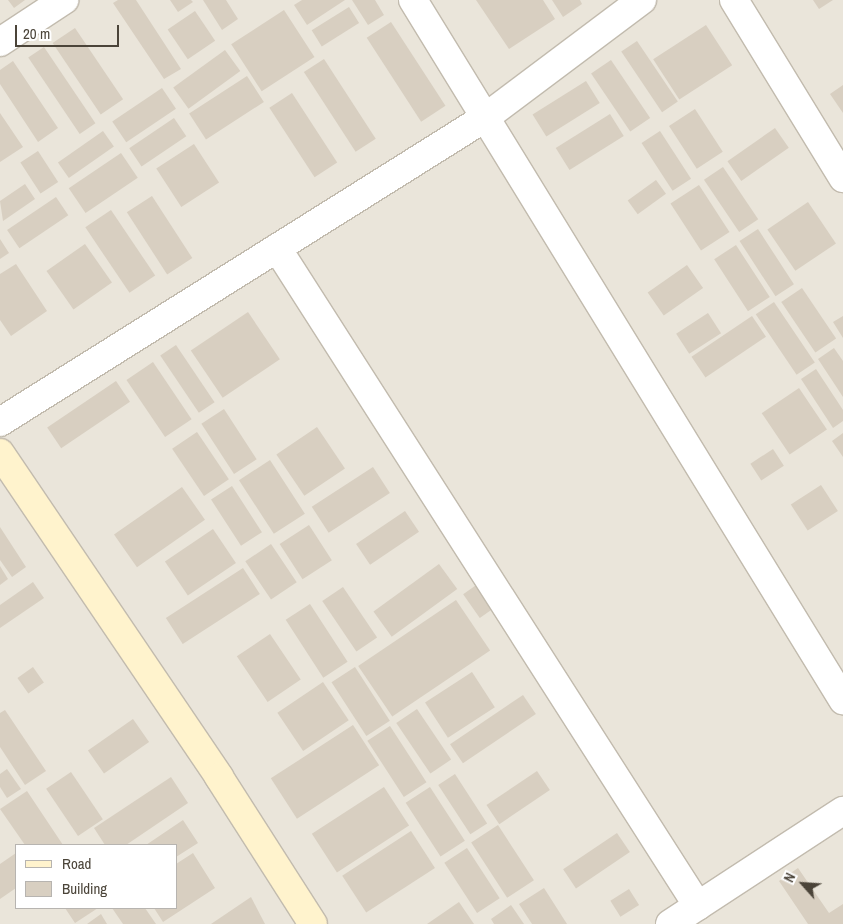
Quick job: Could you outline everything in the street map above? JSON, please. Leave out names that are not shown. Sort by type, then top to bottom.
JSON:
[{"type":"street","points":[[0,42],[64,0]]},
{"type":"street","points":[[413,0],[843,700]]},
{"type":"street","points":[[0,422],[486,117],[642,0]]},
{"type":"street","points":[[734,0],[843,178]]},
{"type":"street","points":[[277,248],[698,906]]},
{"type":"street","points":[[0,453],[214,769],[312,924]]},
{"type":"street","points":[[670,924],[843,812]]},
{"type":"shaded area","points":[[0,0],[843,0],[843,924],[0,924]]},
{"type":"building","points":[[8,0],[25,0],[14,8]]},
{"type":"building","points":[[118,0],[136,0],[181,69],[164,79],[113,3]]},
{"type":"building","points":[[170,0],[191,0],[193,2],[178,12]]},
{"type":"building","points":[[203,0],[226,0],[238,19],[222,30]]},
{"type":"building","points":[[302,0],[345,0],[307,25],[294,5]]},
{"type":"building","points":[[352,0],[375,0],[384,15],[368,25]]},
{"type":"building","points":[[476,0],[543,0],[555,19],[509,49]]},
{"type":"building","points":[[552,0],[580,0],[582,4],[563,17]]},
{"type":"building","points":[[813,0],[833,0],[819,9]]},
{"type":"building","points":[[349,7],[359,23],[322,46],[312,30]]},
{"type":"building","points":[[284,10],[314,57],[262,91],[231,44]]},
{"type":"building","points":[[195,11],[215,41],[188,59],[168,29]]},
{"type":"building","points":[[391,22],[445,106],[421,122],[367,38]]},
{"type":"building","points":[[706,25],[732,65],[679,100],[653,59]]},
{"type":"building","points":[[75,28],[123,99],[101,114],[53,43]]},
{"type":"building","points":[[637,41],[678,102],[662,112],[621,52]]},
{"type":"building","points":[[44,47],[95,123],[80,134],[28,58]]},
{"type":"building","points":[[225,50],[240,71],[189,109],[173,88]]},
{"type":"building","points":[[324,59],[376,139],[356,152],[304,72]]},
{"type":"building","points":[[611,60],[650,118],[630,131],[591,73]]},
{"type":"building","points":[[13,61],[58,128],[38,142],[0,84],[0,70]]},
{"type":"building","points":[[247,76],[264,102],[206,140],[189,114]]},
{"type":"building","points":[[586,81],[600,103],[546,136],[533,114]]},
{"type":"building","points":[[843,85],[843,113],[830,94]]},
{"type":"building","points":[[162,88],[176,109],[126,142],[112,122]]},
{"type":"building","points":[[292,93],[337,163],[315,177],[269,108]]},
{"type":"building","points":[[695,109],[723,152],[697,169],[669,126]]},
{"type":"building","points":[[0,113],[23,147],[0,162]]},
{"type":"building","points":[[610,114],[624,136],[570,170],[556,148]]},
{"type":"building","points":[[174,118],[186,136],[142,166],[129,148]]},
{"type":"building","points":[[775,128],[789,148],[741,181],[727,161]]},
{"type":"building","points":[[103,131],[114,147],[69,178],[58,163]]},
{"type":"building","points":[[660,131],[691,179],[673,191],[642,143]]},
{"type":"building","points":[[194,144],[219,183],[181,207],[156,169]]},
{"type":"building","points":[[38,151],[58,182],[41,193],[20,162]]},
{"type":"building","points":[[121,153],[138,178],[86,213],[69,188]]},
{"type":"building","points":[[723,167],[758,219],[739,232],[704,180]]},
{"type":"building","points":[[656,180],[666,194],[638,214],[628,201]]},
{"type":"building","points":[[25,184],[35,199],[3,221],[0,201]]},
{"type":"building","points":[[699,185],[729,232],[701,250],[670,204]]},
{"type":"building","points":[[152,196],[192,258],[167,274],[127,212]]},
{"type":"building","points":[[56,197],[68,215],[19,248],[7,230]]},
{"type":"building","points":[[808,202],[836,243],[795,271],[767,229]]},
{"type":"building","points":[[111,210],[155,275],[129,293],[85,227]]},
{"type":"building","points":[[758,229],[794,284],[775,296],[740,241]]},
{"type":"building","points":[[0,239],[9,253],[0,259]]},
{"type":"building","points":[[85,244],[112,283],[73,309],[46,271]]},
{"type":"building","points":[[736,245],[770,297],[748,311],[714,259]]},
{"type":"building","points":[[16,264],[47,311],[11,336],[0,320],[0,274]]},
{"type":"building","points":[[687,265],[703,288],[664,315],[648,293]]},
{"type":"building","points":[[802,288],[836,339],[815,353],[781,302]]},
{"type":"building","points":[[774,302],[815,363],[797,375],[756,314]]},
{"type":"building","points":[[248,312],[280,359],[223,398],[191,351]]},
{"type":"building","points":[[708,313],[721,333],[689,354],[676,334]]},
{"type":"building","points":[[752,316],[766,337],[705,378],[691,357]]},
{"type":"building","points":[[843,316],[843,338],[833,322]]},
{"type":"building","points":[[176,345],[215,402],[199,413],[160,356]]},
{"type":"building","points":[[834,348],[843,361],[843,397],[818,359]]},
{"type":"building","points":[[153,362],[192,419],[165,437],[126,380]]},
{"type":"building","points":[[816,369],[843,410],[843,421],[833,428],[801,379]]},
{"type":"building","points":[[116,381],[130,402],[61,448],[47,427]]},
{"type":"building","points":[[799,388],[827,429],[790,455],[762,413]]},
{"type":"building","points":[[224,409],[257,459],[234,474],[201,424]]},
{"type":"building","points":[[317,427],[345,468],[304,496],[276,454]]},
{"type":"building","points":[[197,432],[229,479],[204,496],[172,449]]},
{"type":"building","points":[[843,433],[843,457],[832,441]]},
{"type":"building","points":[[773,449],[784,466],[761,480],[750,464]]},
{"type":"building","points":[[270,460],[305,514],[274,534],[239,480]]},
{"type":"building","points":[[373,467],[390,493],[329,533],[312,507]]},
{"type":"building","points":[[821,485],[838,511],[808,531],[791,505]]},
{"type":"building","points":[[232,486],[262,532],[241,546],[211,500]]},
{"type":"building","points":[[182,487],[205,520],[137,567],[114,535]]},
{"type":"building","points":[[405,511],[419,532],[370,565],[356,544]]},
{"type":"building","points":[[309,525],[332,560],[303,579],[280,544]]},
{"type":"building","points":[[0,527],[26,567],[12,577],[0,560]]},
{"type":"building","points":[[213,529],[236,563],[188,595],[165,561]]},
{"type":"building","points":[[271,544],[297,582],[271,599],[245,561]]},
{"type":"building","points":[[439,564],[457,589],[392,637],[373,612]]},
{"type":"building","points":[[0,566],[8,579],[0,585]]},
{"type":"building","points":[[243,568],[260,594],[183,644],[166,618]]},
{"type":"building","points":[[482,581],[499,605],[480,618],[463,594]]},
{"type":"building","points":[[33,582],[44,598],[0,628],[0,605]]},
{"type":"building","points":[[343,587],[377,638],[356,652],[322,601]]},
{"type":"building","points":[[456,600],[490,651],[392,717],[358,666]]},
{"type":"building","points":[[310,604],[348,662],[323,678],[286,620]]},
{"type":"building","points":[[270,634],[301,680],[268,702],[237,656]]},
{"type":"building","points":[[33,667],[44,683],[28,693],[17,678]]},
{"type":"building","points":[[355,667],[390,721],[366,736],[332,682]]},
{"type":"building","points":[[472,672],[495,707],[448,738],[425,702]]},
{"type":"building","points":[[323,682],[349,720],[303,751],[277,713]]},
{"type":"building","points":[[523,695],[536,714],[463,763],[450,744]]},
{"type":"building","points":[[417,709],[451,760],[430,774],[396,723]]},
{"type":"building","points":[[5,710],[46,771],[25,785],[0,747],[0,713]]},
{"type":"building","points":[[133,719],[149,742],[104,773],[88,751]]},
{"type":"building","points":[[353,725],[379,765],[297,819],[271,778]]},
{"type":"building","points":[[390,726],[426,782],[404,797],[367,741]]},
{"type":"building","points":[[7,769],[21,789],[7,798],[0,787],[0,774]]},
{"type":"building","points":[[537,771],[550,790],[499,824],[486,805]]},
{"type":"building","points":[[71,772],[103,819],[78,836],[46,789]]},
{"type":"building","points":[[455,774],[487,823],[470,834],[438,785]]},
{"type":"building","points":[[171,777],[188,803],[127,844],[104,844],[94,828]]},
{"type":"building","points":[[384,787],[409,826],[337,872],[312,834]]},
{"type":"building","points":[[430,787],[465,841],[441,856],[406,803]]},
{"type":"building","points":[[27,791],[62,844],[24,844],[0,809]]},
{"type":"building","points":[[183,820],[198,843],[178,856],[178,844],[147,844]]},
{"type":"building","points":[[498,825],[534,880],[507,898],[471,842]]},
{"type":"building","points":[[411,831],[435,868],[366,913],[342,876]]},
{"type":"building","points":[[617,833],[630,852],[576,888],[563,869]]},
{"type":"building","points":[[467,848],[500,898],[477,913],[444,863]]},
{"type":"building","points":[[193,853],[215,888],[163,922],[155,909],[178,909],[178,863]]},
{"type":"building","points":[[15,854],[15,889],[0,899],[0,864]]},
{"type":"building","points":[[798,868],[829,913],[843,904],[843,924],[808,924],[779,881]]},
{"type":"building","points":[[544,888],[567,924],[532,924],[519,904]]},
{"type":"building","points":[[629,889],[639,905],[620,917],[610,901]]},
{"type":"building","points":[[251,897],[265,924],[211,924]]},
{"type":"building","points":[[459,902],[474,924],[427,924]]},
{"type":"building","points":[[511,905],[524,924],[494,924],[491,919]]},
{"type":"building","points":[[66,909],[96,909],[75,923]]},
{"type":"building","points":[[113,909],[146,909],[156,924],[123,924]]},
{"type":"building","points":[[101,914],[107,924],[87,924]]}]
